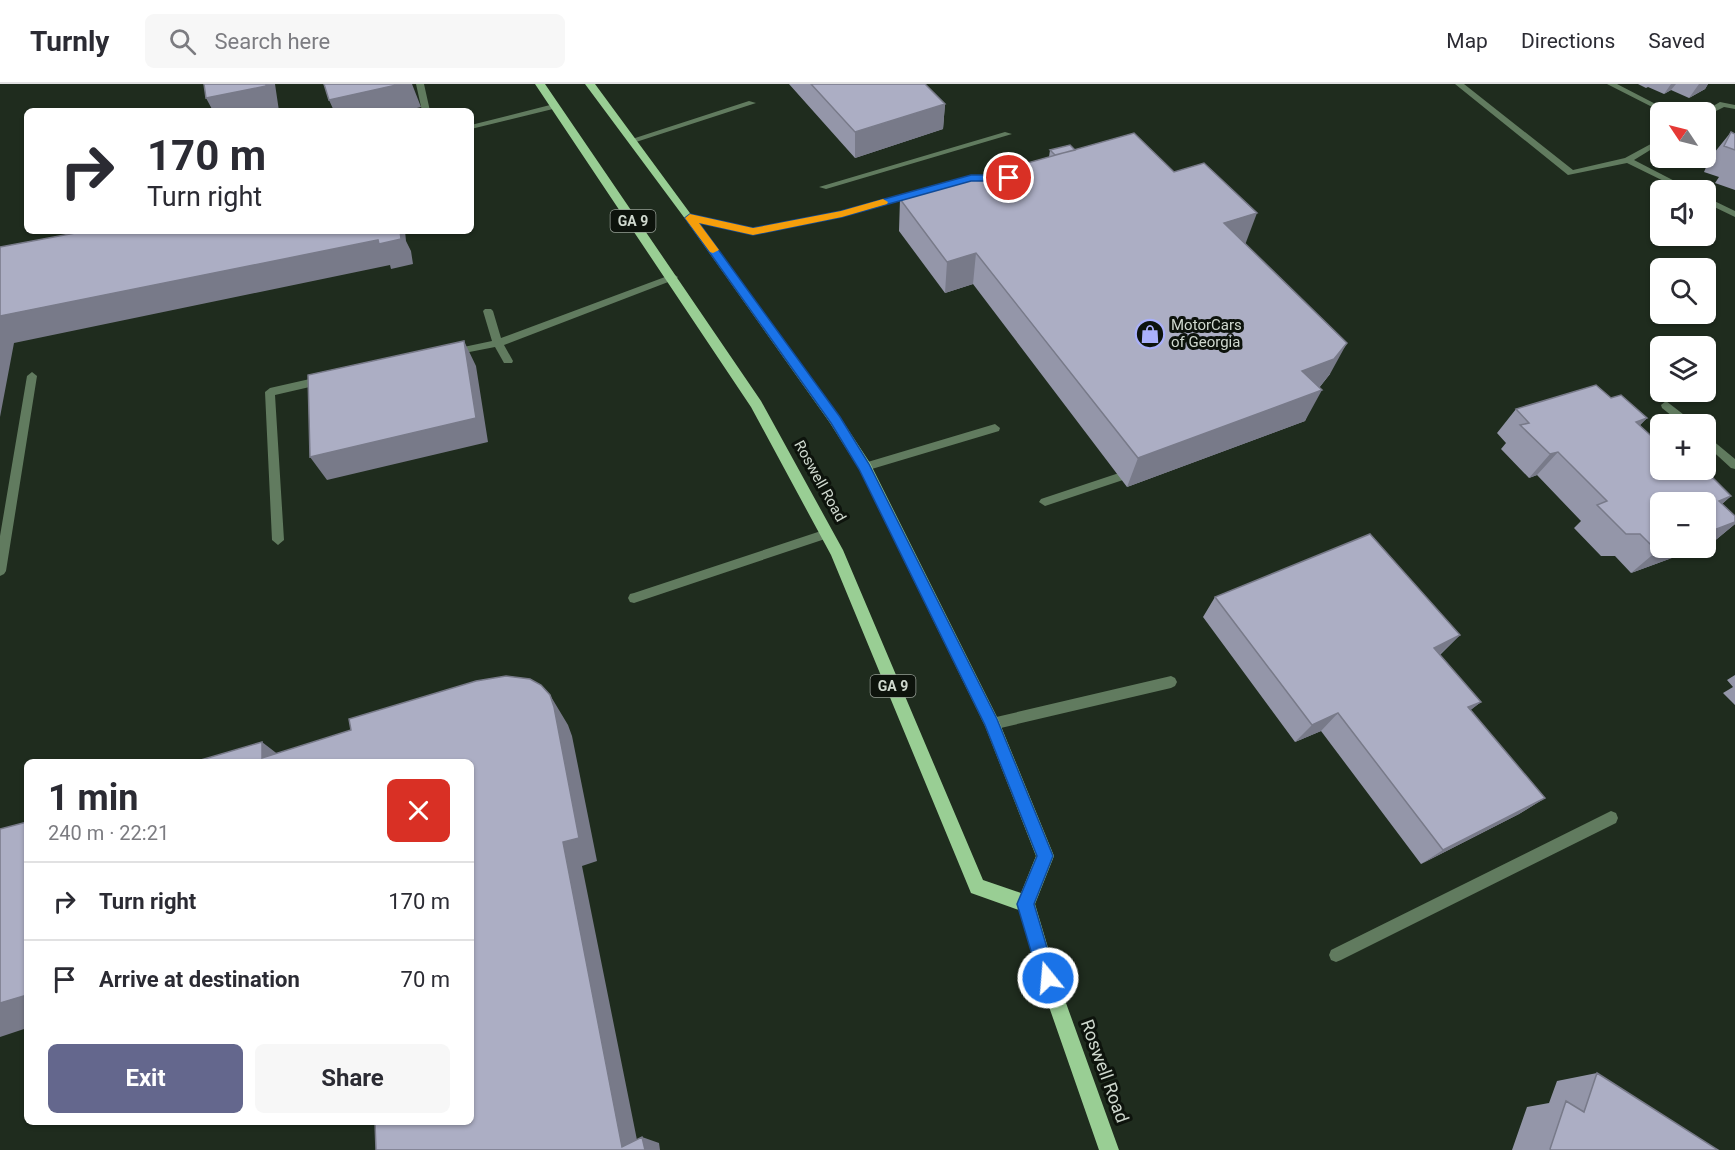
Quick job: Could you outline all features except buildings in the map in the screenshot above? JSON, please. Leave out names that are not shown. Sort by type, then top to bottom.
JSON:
[{"type":"main road","name":"Roswell Road","points":[[540,84],[756,404],[838,554],[977,887],[1026,904],[1048,978],[1109,1150]]},
{"type":"main road","points":[[590,84],[836,420],[864,467],[992,723],[1045,856],[1026,904]]},
{"type":"street","points":[[420,84],[425,108]]},
{"type":"street","points":[[1460,84],[1571,173],[1628,160],[1650,147]]},
{"type":"street","points":[[1611,84],[1650,104]]},
{"type":"street","points":[[633,141],[752,103]]},
{"type":"street","points":[[1716,108],[1722,104],[1735,107]]},
{"type":"street","points":[[474,126],[554,106]]},
{"type":"street","points":[[823,187],[1008,134]]},
{"type":"street","points":[[1628,160],[1668,180]]},
{"type":"street","points":[[690,218],[753,232],[842,214],[971,178],[1003,178]]},
{"type":"street","points":[[1716,205],[1735,214]]},
{"type":"street","points":[[441,355],[498,343],[672,277]]},
{"type":"street","points":[[488,311],[498,343],[508,361]]},
{"type":"street","points":[[0,571],[33,376]]},
{"type":"street","points":[[278,540],[270,392],[338,377]]},
{"type":"street","points":[[1666,405],[1676,414]]},
{"type":"street","points":[[864,467],[996,428]]},
{"type":"street","points":[[1716,449],[1735,465]]},
{"type":"street","points":[[1045,502],[1142,469]]},
{"type":"street","points":[[634,598],[827,534]]},
{"type":"street","points":[[992,723],[1171,682]]},
{"type":"street","points":[[1336,955],[1611,818]]},
{"type":"slow traffic","points":[[713,250],[690,218],[753,232],[842,214],[883,202]]},
{"type":"place","name":"MotorCars of Georgia","points":[[1150,334]]},
{"type":"route","points":[[1009,178],[971,178],[842,214],[753,232],[690,218],[836,420],[864,467],[992,723],[1045,856],[1026,904],[1048,978]]}]
